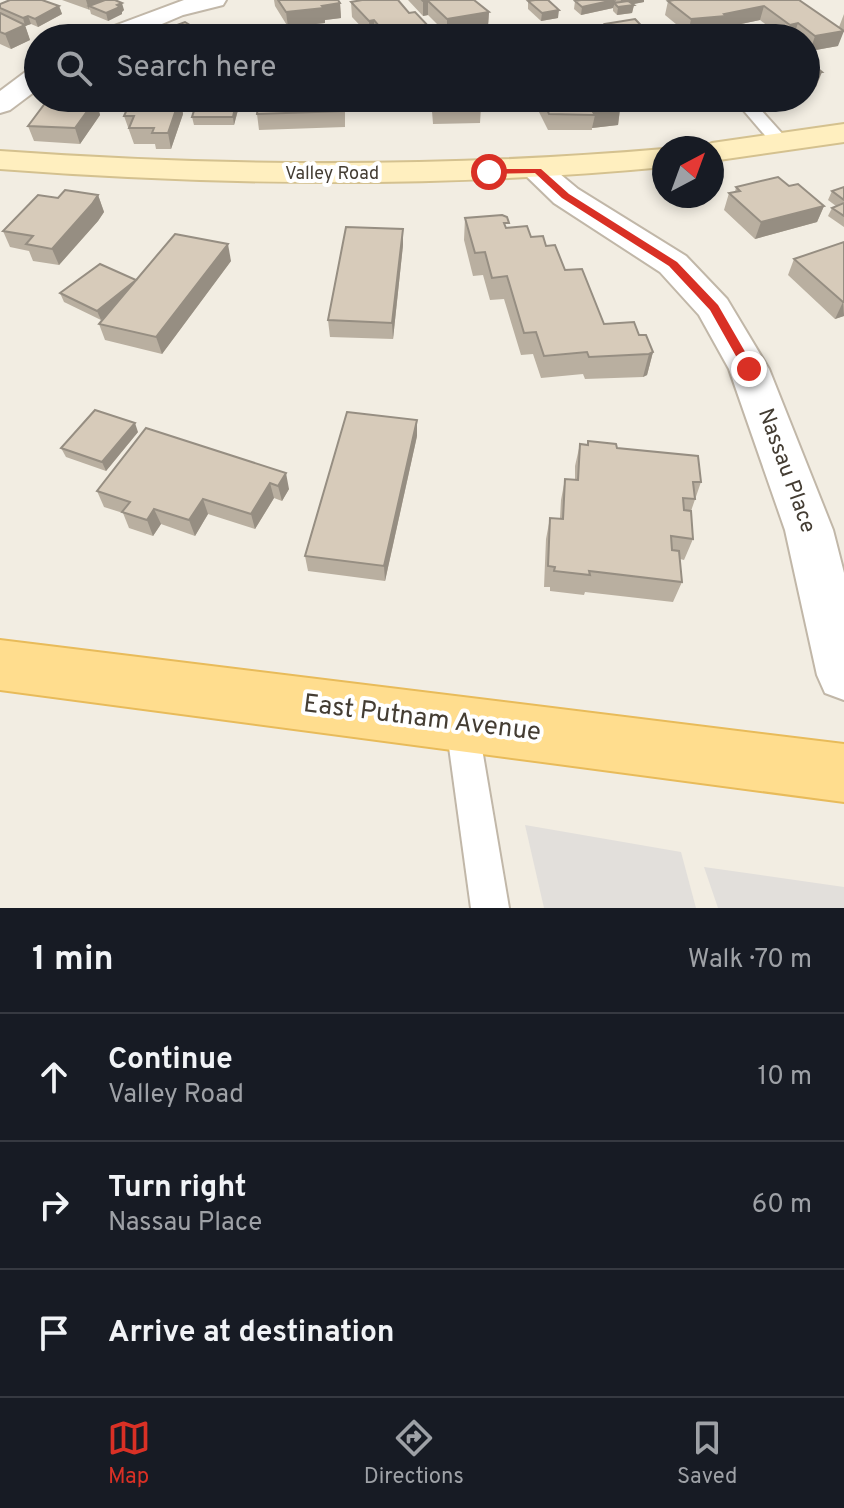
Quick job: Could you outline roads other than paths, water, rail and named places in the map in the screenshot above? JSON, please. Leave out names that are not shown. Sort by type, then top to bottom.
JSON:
[{"type":"main road","points":[[724,150],[844,133]]},
{"type":"main road","name":"Valley Road","points":[[0,160],[265,174],[537,171],[652,159]]},
{"type":"main road","name":"East Putnam Avenue","points":[[0,665],[844,773]]},
{"type":"street","points":[[140,24],[174,10],[214,0]]},
{"type":"street","points":[[0,104],[24,86]]},
{"type":"street","name":"Nassau Place","points":[[537,171],[566,196],[673,264],[714,308],[749,369],[809,530],[844,675]]},
{"type":"lane","points":[[753,112],[781,143]]},
{"type":"lane","points":[[462,725],[490,908]]}]
